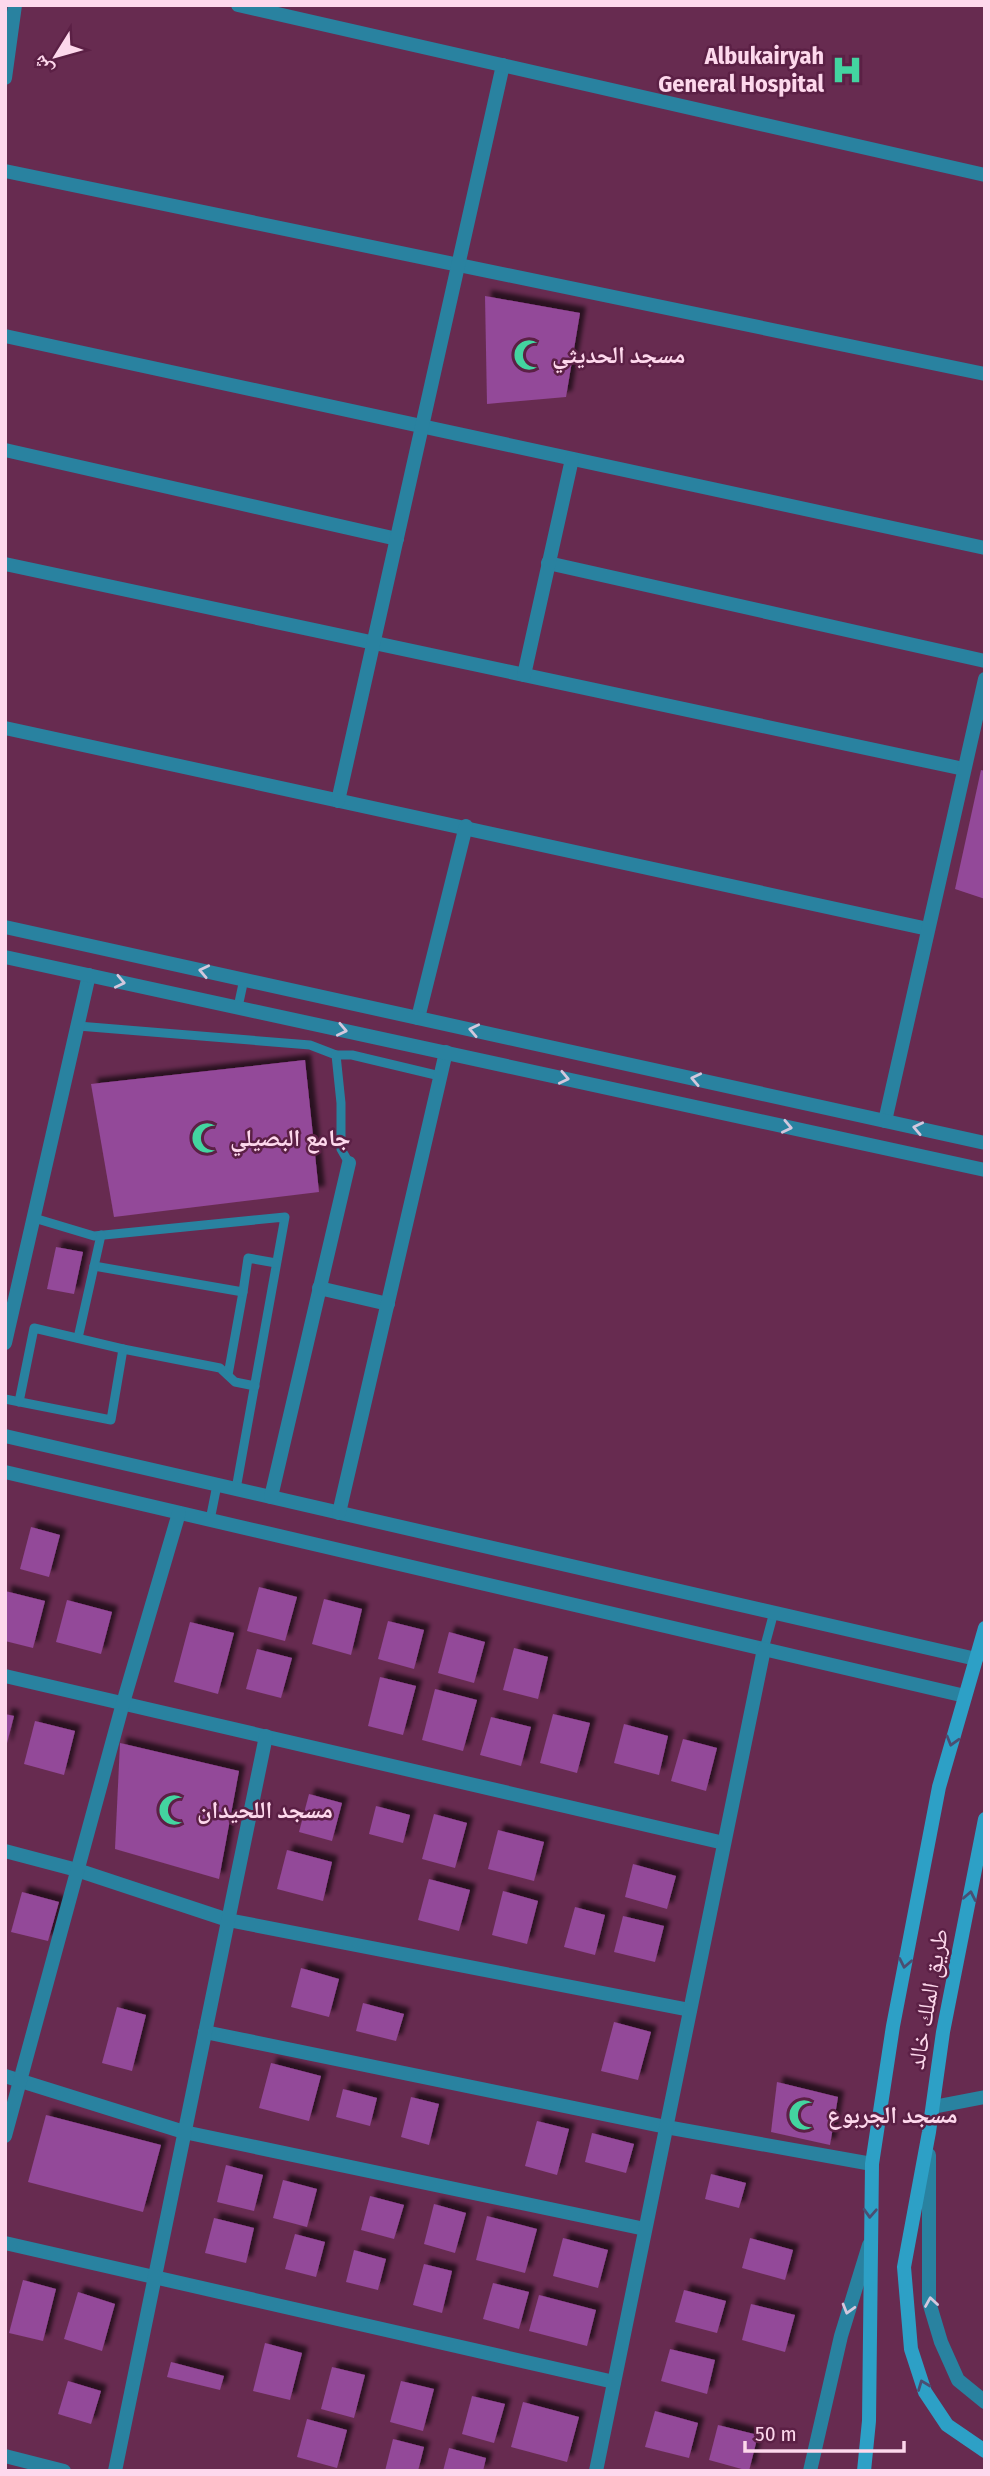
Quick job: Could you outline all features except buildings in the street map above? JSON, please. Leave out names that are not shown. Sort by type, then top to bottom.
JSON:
[{"type":"main road","points":[[864,2471],[869,2421],[872,2164],[893,2026],[939,1787],[985,1628]]},
{"type":"main road","name":"طريق الملك خالد","points":[[985,1819],[943,2032],[929,2132],[904,2267],[911,2349],[925,2392],[947,2425],[985,2451]]},
{"type":"street","points":[[5,78],[15,5]]},
{"type":"street","points":[[238,5],[985,175]]},
{"type":"street","points":[[338,800],[503,65]]},
{"type":"street","points":[[5,172],[985,374]]},
{"type":"street","points":[[5,336],[985,548]]},
{"type":"street","points":[[5,450],[397,539]]},
{"type":"street","points":[[524,675],[572,459]]},
{"type":"street","points":[[548,563],[985,661]]},
{"type":"street","points":[[5,564],[964,769]]},
{"type":"street","points":[[885,1121],[985,679]]},
{"type":"street","points":[[5,728],[466,826],[928,929]]},
{"type":"street","points":[[418,1018],[466,826]]},
{"type":"street","points":[[5,927],[985,1143]]},
{"type":"street","points":[[5,957],[985,1170]]},
{"type":"street","points":[[5,1343],[89,975]]},
{"type":"street","points":[[339,1513],[446,1052]]},
{"type":"street","points":[[271,1497],[349,1163]]},
{"type":"street","points":[[319,1288],[388,1304]]},
{"type":"street","points":[[5,1436],[976,1659]]},
{"type":"street","points":[[5,1472],[965,1696]]},
{"type":"street","points":[[5,2136],[123,1703],[179,1513]]},
{"type":"street","points":[[596,2471],[764,1649]]},
{"type":"street","points":[[5,1676],[724,1843]]},
{"type":"street","points":[[115,2471],[266,1736]]},
{"type":"street","points":[[5,1851],[78,1870],[228,1920],[690,2010]]},
{"type":"street","points":[[205,2032],[666,2127],[872,2164]]},
{"type":"street","points":[[5,2076],[184,2132],[645,2229]]},
{"type":"street","points":[[933,2107],[985,2097]]},
{"type":"street","points":[[929,2132],[929,2302],[940,2342],[958,2380],[985,2402]]},
{"type":"street","points":[[5,2243],[614,2382]]},
{"type":"street","points":[[810,2471],[841,2336],[869,2245]]},
{"type":"street","points":[[5,2456],[64,2471]]},
{"type":"lane","points":[[238,1007],[244,979]]},
{"type":"lane","points":[[78,1026],[310,1045],[336,1055],[352,1055],[440,1076]]},
{"type":"lane","points":[[336,1055],[341,1103],[341,1149],[349,1163]]},
{"type":"lane","points":[[34,1218],[101,1235],[285,1217],[236,1489]]},
{"type":"lane","points":[[78,1338],[101,1235]]},
{"type":"lane","points":[[228,1376],[248,1258],[276,1263]]},
{"type":"lane","points":[[94,1266],[243,1292]]},
{"type":"lane","points":[[19,1402],[34,1328],[219,1368],[235,1381],[255,1386]]},
{"type":"lane","points":[[5,1399],[111,1420],[123,1349]]},
{"type":"lane","points":[[210,1520],[217,1485]]},
{"type":"lane","points":[[764,1649],[774,1612]]},
{"type":"place","name":"Albukairyah General Hospital","points":[[847,70]]},
{"type":"place","name":"مسجد الحديثي","points":[[529,355]]},
{"type":"place","name":"جامع البصيلي","points":[[207,1138]]},
{"type":"place","name":"مسجد اللحيدان","points":[[174,1810]]},
{"type":"place","name":"مسجد الجربوع","points":[[804,2115]]}]
